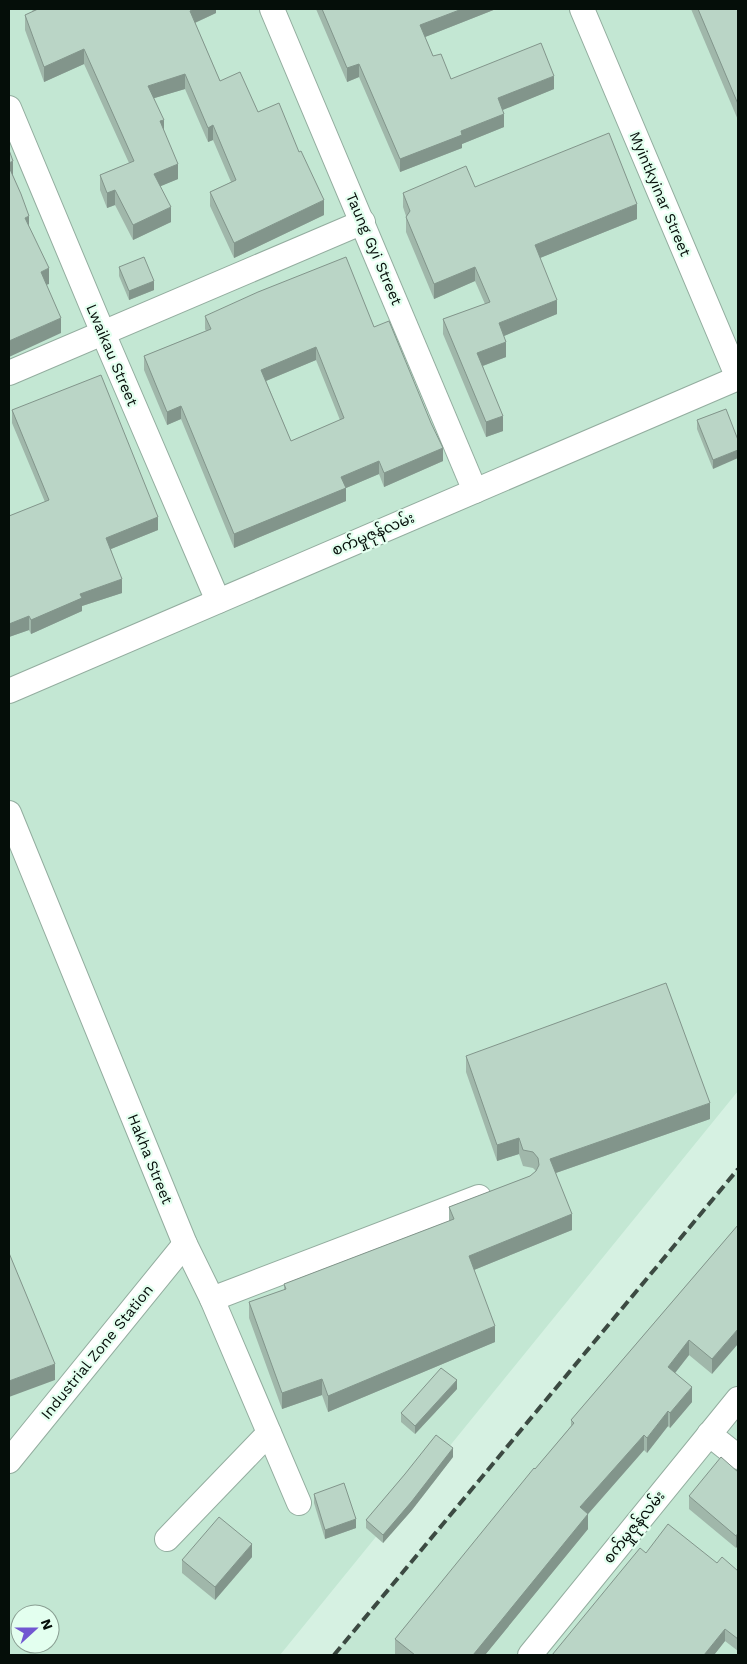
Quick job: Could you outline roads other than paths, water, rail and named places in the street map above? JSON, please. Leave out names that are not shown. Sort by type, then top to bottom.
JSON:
[{"type":"street","name":"Taung Gyi Street","points":[[272,9],[475,491]]},
{"type":"street","name":"Myintkyinar Street","points":[[582,9],[738,378]]},
{"type":"street","name":"Lwaikau Street","points":[[9,108],[218,601]]},
{"type":"street","points":[[9,373],[363,222]]},
{"type":"street","name":"စက်မှုဇုန်လမ်း","points":[[9,690],[738,378]]},
{"type":"street","name":"Hakha Street","points":[[9,813],[185,1244],[212,1299],[299,1503]]},
{"type":"street","points":[[212,1299],[498,1190]]},
{"type":"street","name":"Industrial Zone Station","points":[[9,1461],[185,1244]]},
{"type":"street","name":"စက်မှုဇုန်လမ်း","points":[[530,1655],[738,1399]]},
{"type":"street","points":[[168,1538],[269,1433]]},
{"type":"street","points":[[709,1434],[738,1457]]},
{"type":"railway","points":[[334,1655],[738,1169]]}]
